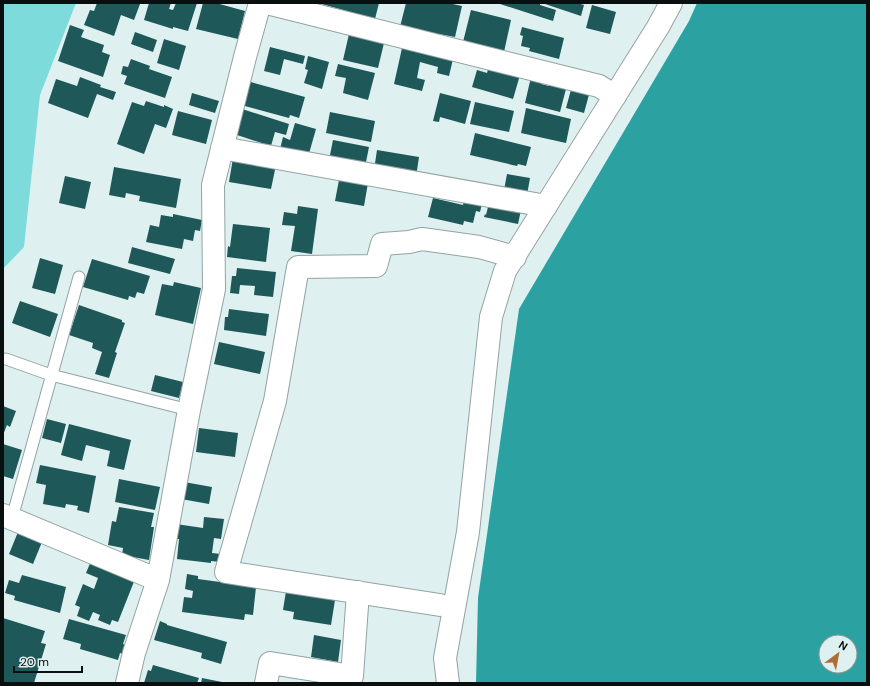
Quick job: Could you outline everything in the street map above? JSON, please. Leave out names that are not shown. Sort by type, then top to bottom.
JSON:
[{"type":"street","points":[[127,683],[134,653],[158,580],[189,410],[214,288],[213,185],[244,57],[260,3]]},
{"type":"street","points":[[267,3],[599,86],[615,96]]},
{"type":"street","points":[[448,683],[445,658],[468,532],[491,317],[505,271],[658,27],[671,3]]},
{"type":"street","points":[[222,148],[546,206]]},
{"type":"street","points":[[440,605],[226,572],[274,401],[298,267],[376,266],[382,244],[409,242],[422,239],[479,247],[514,257]]},
{"type":"street","points":[[8,517],[158,580]]},
{"type":"street","points":[[266,683],[270,663],[352,676],[358,592]]},
{"type":"lane","points":[[8,517],[52,375],[79,277]]},
{"type":"lane","points":[[6,359],[52,375],[189,410]]},
{"type":"shaded area","points":[[3,3],[76,3],[40,95],[24,247],[3,269]]},
{"type":"shaded area","points":[[697,3],[867,3],[867,683],[476,683],[478,598],[519,309],[689,21]]},
{"type":"building","points":[[97,3],[140,4],[134,20],[121,15],[114,36],[84,25],[90,10],[94,11]]},
{"type":"building","points":[[149,3],[171,3],[169,9],[173,10],[176,3],[197,3],[188,31],[173,27],[173,29],[144,20]]},
{"type":"building","points":[[203,3],[216,3],[245,11],[238,39],[196,29]]},
{"type":"building","points":[[318,3],[379,3],[375,19]]},
{"type":"building","points":[[406,3],[448,3],[462,6],[455,37],[439,34],[438,37],[400,27]]},
{"type":"building","points":[[497,3],[540,3],[540,5],[556,10],[553,21]]},
{"type":"building","points":[[542,3],[577,3],[584,5],[581,16]]},
{"type":"building","points":[[592,5],[616,12],[610,34],[586,28]]},
{"type":"building","points":[[471,10],[511,20],[504,52],[463,42]]},
{"type":"building","points":[[70,25],[84,30],[81,37],[104,45],[102,52],[110,55],[103,77],[58,61]]},
{"type":"building","points":[[522,27],[564,38],[559,59],[529,51],[530,48],[521,46],[523,36],[520,35]]},
{"type":"building","points":[[135,32],[157,40],[153,52],[131,44]]},
{"type":"building","points":[[349,34],[384,43],[378,68],[343,60]]},
{"type":"building","points":[[164,39],[186,46],[179,70],[157,63]]},
{"type":"building","points":[[270,47],[305,56],[303,64],[284,59],[280,75],[264,71]]},
{"type":"building","points":[[402,48],[453,59],[449,76],[437,73],[438,67],[420,62],[417,78],[425,80],[422,91],[394,84]]},
{"type":"building","points":[[308,56],[329,62],[322,89],[304,83],[308,70],[305,69]]},
{"type":"building","points":[[131,59],[150,66],[149,69],[172,77],[165,98],[124,84],[127,76],[121,74],[123,66],[128,67]]},
{"type":"building","points":[[338,64],[375,73],[368,100],[343,93],[346,78],[335,76]]},
{"type":"building","points":[[489,66],[520,75],[513,99],[472,87],[477,70],[487,73]]},
{"type":"building","points":[[80,77],[101,85],[100,87],[116,92],[113,100],[97,94],[88,118],[48,103],[56,79],[77,86]]},
{"type":"building","points":[[531,77],[542,80],[541,84],[549,86],[550,80],[567,85],[560,112],[525,103]]},
{"type":"building","points":[[247,81],[305,97],[299,118],[290,115],[289,118],[241,105]]},
{"type":"building","points":[[572,86],[590,91],[584,113],[566,108]]},
{"type":"building","points":[[192,93],[219,101],[215,113],[189,105]]},
{"type":"building","points":[[440,93],[471,101],[465,124],[440,117],[439,122],[433,121]]},
{"type":"building","points":[[146,101],[164,107],[164,105],[173,109],[166,128],[155,124],[144,154],[117,144],[132,102],[144,106]]},
{"type":"building","points":[[475,102],[514,111],[509,132],[470,124]]},
{"type":"building","points":[[239,108],[289,124],[286,135],[275,132],[271,146],[231,133]]},
{"type":"building","points":[[526,108],[571,119],[566,143],[521,133]]},
{"type":"building","points":[[178,111],[212,120],[206,144],[172,135]]},
{"type":"building","points":[[330,112],[375,121],[371,142],[326,133]]},
{"type":"building","points":[[295,123],[316,129],[308,157],[280,149],[283,137],[290,140]]},
{"type":"building","points":[[475,133],[531,147],[526,166],[518,164],[517,166],[470,155]]},
{"type":"building","points":[[333,140],[369,147],[365,167],[329,160]]},
{"type":"building","points":[[377,150],[419,157],[416,177],[374,170]]},
{"type":"building","points":[[233,158],[276,165],[271,189],[229,182]]},
{"type":"building","points":[[114,167],[181,179],[176,208],[139,201],[140,196],[126,193],[125,198],[109,195]]},
{"type":"building","points":[[507,174],[530,178],[527,195],[504,190]]},
{"type":"building","points":[[65,176],[91,182],[85,209],[59,203]]},
{"type":"building","points":[[339,180],[352,183],[353,180],[368,183],[364,206],[335,201]]},
{"type":"building","points":[[433,198],[463,205],[464,200],[482,204],[480,212],[476,211],[473,223],[464,221],[463,225],[428,217]]},
{"type":"building","points":[[489,203],[521,210],[518,224],[484,217],[485,214],[486,215]]},
{"type":"building","points":[[298,206],[318,209],[312,254],[291,251],[295,226],[282,225],[284,212],[297,214]]},
{"type":"building","points":[[173,214],[202,220],[200,231],[195,230],[193,241],[184,239],[182,249],[146,242],[150,225],[159,227],[161,215],[173,217]]},
{"type":"building","points":[[233,224],[270,228],[266,262],[227,257]]},
{"type":"building","points":[[132,247],[175,259],[170,274],[128,263]]},
{"type":"building","points":[[40,258],[63,265],[55,294],[32,288]]},
{"type":"building","points":[[92,259],[150,276],[144,294],[137,292],[135,298],[129,296],[128,300],[83,287]]},
{"type":"building","points":[[237,268],[276,272],[273,297],[254,295],[255,286],[240,285],[239,294],[230,293],[232,276],[236,276]]},
{"type":"building","points":[[174,282],[201,288],[193,324],[155,315],[162,284],[173,286]]},
{"type":"building","points":[[20,301],[58,314],[50,337],[12,323]]},
{"type":"building","points":[[79,305],[122,320],[122,322],[125,323],[115,352],[117,353],[109,378],[95,374],[102,352],[92,348],[93,343],[69,335]]},
{"type":"building","points":[[229,309],[269,314],[266,336],[224,330],[225,317],[228,317]]},
{"type":"building","points":[[219,342],[265,352],[260,374],[214,364]]},
{"type":"building","points":[[155,375],[183,382],[179,398],[151,391]]},
{"type":"building","points":[[3,406],[16,411],[10,427],[7,425],[3,435]]},
{"type":"building","points":[[47,419],[66,424],[61,443],[42,438]]},
{"type":"building","points":[[69,424],[131,440],[124,470],[107,466],[110,451],[86,445],[82,461],[61,455]]},
{"type":"building","points":[[199,428],[238,433],[235,457],[196,452]]},
{"type":"building","points":[[3,444],[22,450],[13,479],[3,476]]},
{"type":"building","points":[[40,465],[96,476],[89,513],[77,510],[78,506],[66,504],[65,508],[43,504],[46,485],[36,483]]},
{"type":"building","points":[[119,479],[160,487],[155,510],[115,502]]},
{"type":"building","points":[[184,482],[212,487],[209,504],[181,499]]},
{"type":"building","points":[[119,507],[154,513],[151,527],[154,527],[149,560],[122,555],[123,548],[108,545],[112,521],[116,522]]},
{"type":"building","points":[[204,517],[224,519],[221,539],[214,538],[212,553],[221,554],[220,562],[211,561],[211,563],[177,559],[179,539],[174,539],[176,524],[203,528]]},
{"type":"building","points":[[18,532],[42,542],[33,564],[9,554]]},
{"type":"building","points":[[91,561],[135,579],[118,622],[112,620],[110,625],[98,620],[100,615],[93,612],[89,621],[77,616],[80,607],[75,605],[83,584],[94,589],[98,578],[86,573]]},
{"type":"building","points":[[187,574],[198,576],[198,579],[256,587],[253,615],[245,614],[244,620],[182,612],[184,597],[192,598],[193,591],[185,589]]},
{"type":"building","points":[[22,575],[66,587],[60,613],[14,600],[15,596],[5,593],[9,580],[19,583]]},
{"type":"building","points":[[286,591],[335,600],[331,625],[293,619],[294,612],[283,610]]},
{"type":"building","points":[[3,618],[45,631],[41,643],[46,644],[34,683],[3,683]]},
{"type":"building","points":[[69,619],[126,635],[123,644],[128,646],[126,655],[120,653],[118,660],[80,649],[81,644],[63,639]]},
{"type":"building","points":[[160,621],[167,625],[227,642],[221,664],[201,658],[202,653],[154,640]]},
{"type":"building","points":[[314,635],[341,640],[338,662],[311,657]]},
{"type":"building","points":[[153,665],[199,678],[197,683],[144,683],[148,670],[151,671]]},
{"type":"building","points":[[202,678],[222,682],[222,683],[201,683]]}]
